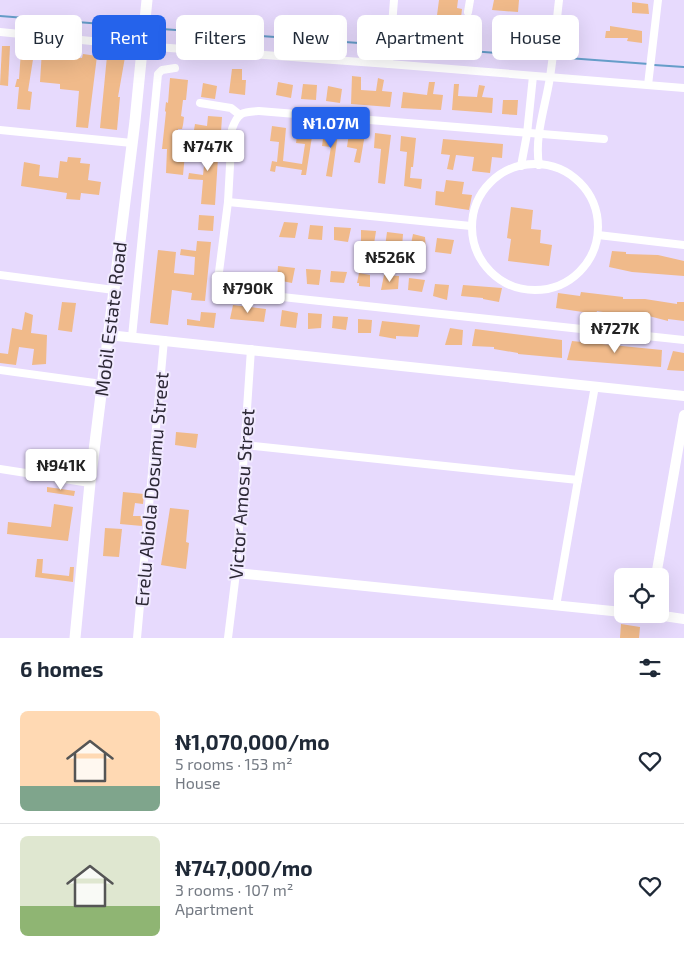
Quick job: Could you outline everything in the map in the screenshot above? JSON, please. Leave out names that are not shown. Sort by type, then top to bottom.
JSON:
[{"type":"main road","name":"Mobil Estate Road","points":[[145,15],[147,0]]},
{"type":"main road","name":"Mobil Estate Road","points":[[75,638],[90,483],[141,60]]},
{"type":"street","points":[[389,64],[394,0]]},
{"type":"street","points":[[468,12],[470,0]]},
{"type":"street","points":[[539,164],[539,134],[550,77],[559,0]]},
{"type":"street","points":[[648,86],[658,0]]},
{"type":"street","points":[[0,32],[92,41]]},
{"type":"street","points":[[166,48],[684,88]]},
{"type":"street","points":[[132,337],[158,74],[162,70],[175,68]]},
{"type":"street","points":[[521,166],[527,134],[533,76]]},
{"type":"street","points":[[200,103],[231,108],[240,115]]},
{"type":"street","points":[[604,139],[259,111],[242,112],[236,118],[232,129],[228,202],[219,272],[221,283],[226,290],[684,340]]},
{"type":"street","points":[[0,130],[132,143]]},
{"type":"street","points":[[539,164],[564,171],[580,182],[591,198],[597,216],[598,235],[592,255],[579,272],[562,284],[542,290],[521,289],[501,281],[484,266],[474,247],[471,226],[474,207],[483,190],[497,176],[521,166],[539,164]]},
{"type":"street","points":[[228,202],[471,226]]},
{"type":"street","points":[[598,235],[684,245]]},
{"type":"street","points":[[0,275],[114,290]]},
{"type":"street","points":[[108,335],[684,396]]},
{"type":"street","name":"Erelu Abiola Dosumu Street","points":[[137,638],[164,340]]},
{"type":"street","name":"Victor Amosu Street","points":[[228,638],[236,573],[251,349]]},
{"type":"street","points":[[0,370],[102,384]]},
{"type":"street","points":[[556,606],[595,386]]},
{"type":"street","points":[[657,568],[684,415]]},
{"type":"street","points":[[244,445],[578,480]]},
{"type":"street","points":[[0,469],[90,483]]},
{"type":"street","points":[[236,573],[614,611]]},
{"type":"street","points":[[669,617],[684,619]]},
{"type":"building","points":[[439,0],[458,0],[457,8],[462,9],[461,15],[437,15]]},
{"type":"building","points":[[494,0],[519,0],[518,12],[492,10]]},
{"type":"building","points":[[632,2],[648,4],[649,14],[632,13]]},
{"type":"building","points":[[610,26],[642,31],[642,43],[627,41],[628,38],[605,38],[606,31],[610,31]]},
{"type":"building","points":[[2,46],[10,46],[8,86],[0,85]]},
{"type":"building","points":[[83,54],[92,55],[92,60],[96,60],[88,128],[76,127],[79,91],[60,89],[60,84],[40,82],[41,60],[82,60]]},
{"type":"building","points":[[20,60],[33,60],[28,91],[32,92],[30,110],[17,109],[19,87],[15,87],[17,79],[19,79]]},
{"type":"building","points":[[107,60],[124,60],[118,97],[120,97],[117,130],[100,128]]},
{"type":"building","points":[[232,69],[242,69],[242,80],[246,80],[245,95],[229,93]]},
{"type":"building","points":[[352,76],[361,77],[361,90],[376,91],[378,78],[384,80],[382,91],[392,92],[390,107],[351,104]]},
{"type":"building","points":[[170,78],[188,80],[186,100],[183,100],[181,116],[184,117],[183,125],[182,129],[178,129],[177,138],[181,139],[180,153],[185,154],[183,175],[166,173],[167,149],[162,149]]},
{"type":"building","points":[[278,82],[293,85],[291,98],[276,95]]},
{"type":"building","points":[[429,82],[435,82],[433,94],[443,95],[441,110],[401,108],[403,92],[427,95]]},
{"type":"building","points":[[203,83],[217,86],[215,99],[201,97]]},
{"type":"building","points":[[303,84],[317,85],[316,100],[301,99]]},
{"type":"building","points":[[454,84],[459,84],[458,96],[477,97],[479,85],[485,86],[482,97],[493,98],[492,113],[452,110]]},
{"type":"building","points":[[328,86],[342,89],[340,103],[326,101]]},
{"type":"building","points":[[503,100],[518,100],[517,115],[502,114]]},
{"type":"building","points":[[208,116],[222,117],[221,132],[194,130],[195,124],[207,126]]},
{"type":"building","points":[[272,126],[286,128],[283,161],[302,164],[305,144],[296,143],[298,128],[313,130],[306,175],[301,175],[302,170],[276,166],[275,172],[270,171],[272,161],[277,162],[279,142],[270,141]]},
{"type":"building","points":[[324,131],[338,133],[332,177],[326,176],[331,147],[322,146]]},
{"type":"building","points":[[349,133],[365,134],[360,163],[354,162],[357,149],[347,147]]},
{"type":"building","points":[[375,133],[391,135],[385,184],[378,183],[381,149],[374,148]]},
{"type":"building","points":[[401,136],[416,138],[410,178],[422,179],[421,189],[404,186],[407,152],[400,151]]},
{"type":"building","points":[[443,139],[503,144],[502,158],[492,157],[490,173],[472,171],[474,157],[456,155],[453,170],[447,169],[450,155],[441,154]]},
{"type":"building","points":[[205,141],[219,142],[215,205],[201,204],[203,180],[188,179],[189,173],[203,175],[205,157],[191,156],[192,150],[204,151]]},
{"type":"building","points":[[68,157],[81,158],[80,163],[90,164],[88,180],[101,182],[99,195],[81,193],[80,200],[66,199],[67,193],[21,186],[24,162],[40,165],[39,176],[58,178],[60,161],[67,162]]},
{"type":"building","points":[[446,180],[464,182],[462,194],[472,195],[469,210],[435,205],[436,191],[444,192]]},
{"type":"building","points":[[511,207],[533,210],[531,229],[541,230],[540,243],[552,245],[549,266],[508,261],[511,239],[507,238]]},
{"type":"building","points":[[199,215],[214,216],[213,231],[198,230]]},
{"type":"building","points":[[284,222],[298,223],[295,238],[279,237]]},
{"type":"building","points":[[310,225],[323,226],[322,240],[308,239]]},
{"type":"building","points":[[334,227],[351,228],[348,242],[334,240]]},
{"type":"building","points":[[361,230],[376,231],[374,244],[361,244]]},
{"type":"building","points":[[387,232],[403,234],[402,248],[385,247]]},
{"type":"building","points":[[413,234],[425,237],[426,250],[410,249]]},
{"type":"building","points":[[437,238],[454,240],[451,254],[435,252]]},
{"type":"building","points":[[197,241],[211,242],[205,301],[191,300],[192,293],[172,290],[168,325],[150,323],[158,250],[176,252],[174,273],[194,275],[195,257],[180,255],[181,249],[196,251]]},
{"type":"building","points":[[612,251],[626,252],[626,254],[658,255],[684,261],[684,276],[632,272],[609,267]]},
{"type":"building","points":[[278,266],[295,268],[292,283],[277,280]]},
{"type":"building","points":[[306,269],[321,270],[319,285],[307,284]]},
{"type":"building","points":[[331,271],[347,272],[344,283],[330,282]]},
{"type":"building","points":[[359,273],[370,275],[370,287],[359,286],[359,283],[357,283]]},
{"type":"building","points":[[384,275],[399,276],[398,289],[381,290]]},
{"type":"building","points":[[409,278],[425,280],[422,292],[408,290]]},
{"type":"building","points":[[435,284],[449,285],[447,300],[433,296]]},
{"type":"building","points":[[463,285],[502,288],[499,302],[461,296]]},
{"type":"building","points":[[581,292],[623,297],[623,299],[645,299],[677,304],[677,302],[684,302],[684,321],[668,319],[668,321],[645,315],[621,315],[597,311],[596,314],[556,308],[558,293],[580,296]]},
{"type":"building","points":[[62,302],[76,303],[72,332],[58,330]]},
{"type":"building","points":[[233,305],[266,309],[264,322],[230,319]]},
{"type":"building","points":[[282,310],[298,313],[296,328],[280,326]]},
{"type":"building","points":[[25,312],[33,315],[31,333],[47,335],[46,364],[32,365],[34,349],[19,347],[16,365],[0,363],[0,353],[8,354],[12,328],[22,330]]},
{"type":"building","points":[[201,312],[216,313],[214,328],[187,325],[187,319],[200,321]]},
{"type":"building","points":[[308,313],[322,314],[321,328],[308,329]]},
{"type":"building","points":[[333,316],[348,317],[346,330],[332,328]]},
{"type":"building","points":[[358,319],[372,320],[371,333],[358,333]]},
{"type":"building","points":[[382,321],[420,325],[418,337],[396,336],[396,339],[379,336]]},
{"type":"building","points":[[450,328],[463,330],[462,345],[445,345]]},
{"type":"building","points":[[475,329],[562,340],[562,358],[518,354],[494,349],[494,347],[472,346]]},
{"type":"building","points":[[572,341],[662,350],[661,367],[567,360]]},
{"type":"building","points":[[673,351],[684,353],[684,371],[667,370]]},
{"type":"building","points":[[176,432],[198,434],[196,448],[175,445]]},
{"type":"building","points":[[47,487],[75,491],[74,496],[47,492]]},
{"type":"building","points":[[123,492],[144,494],[143,504],[135,503],[133,516],[142,516],[142,526],[120,524]]},
{"type":"building","points":[[54,504],[73,507],[68,541],[7,534],[8,522],[51,527]]},
{"type":"building","points":[[170,508],[189,510],[186,542],[189,543],[186,569],[161,565]]},
{"type":"building","points":[[105,528],[122,529],[119,557],[103,556]]},
{"type":"building","points":[[37,559],[43,559],[42,573],[69,576],[70,567],[74,567],[73,582],[35,577]]},
{"type":"building","points":[[621,624],[640,627],[639,638],[620,638]]},
{"type":"waterway","points":[[0,16],[92,23]]},
{"type":"waterway","points":[[166,29],[357,43]]},
{"type":"waterway","points":[[482,52],[492,53]]},
{"type":"waterway","points":[[579,59],[649,64]]},
{"type":"waterway","points":[[654,65],[684,67]]}]
